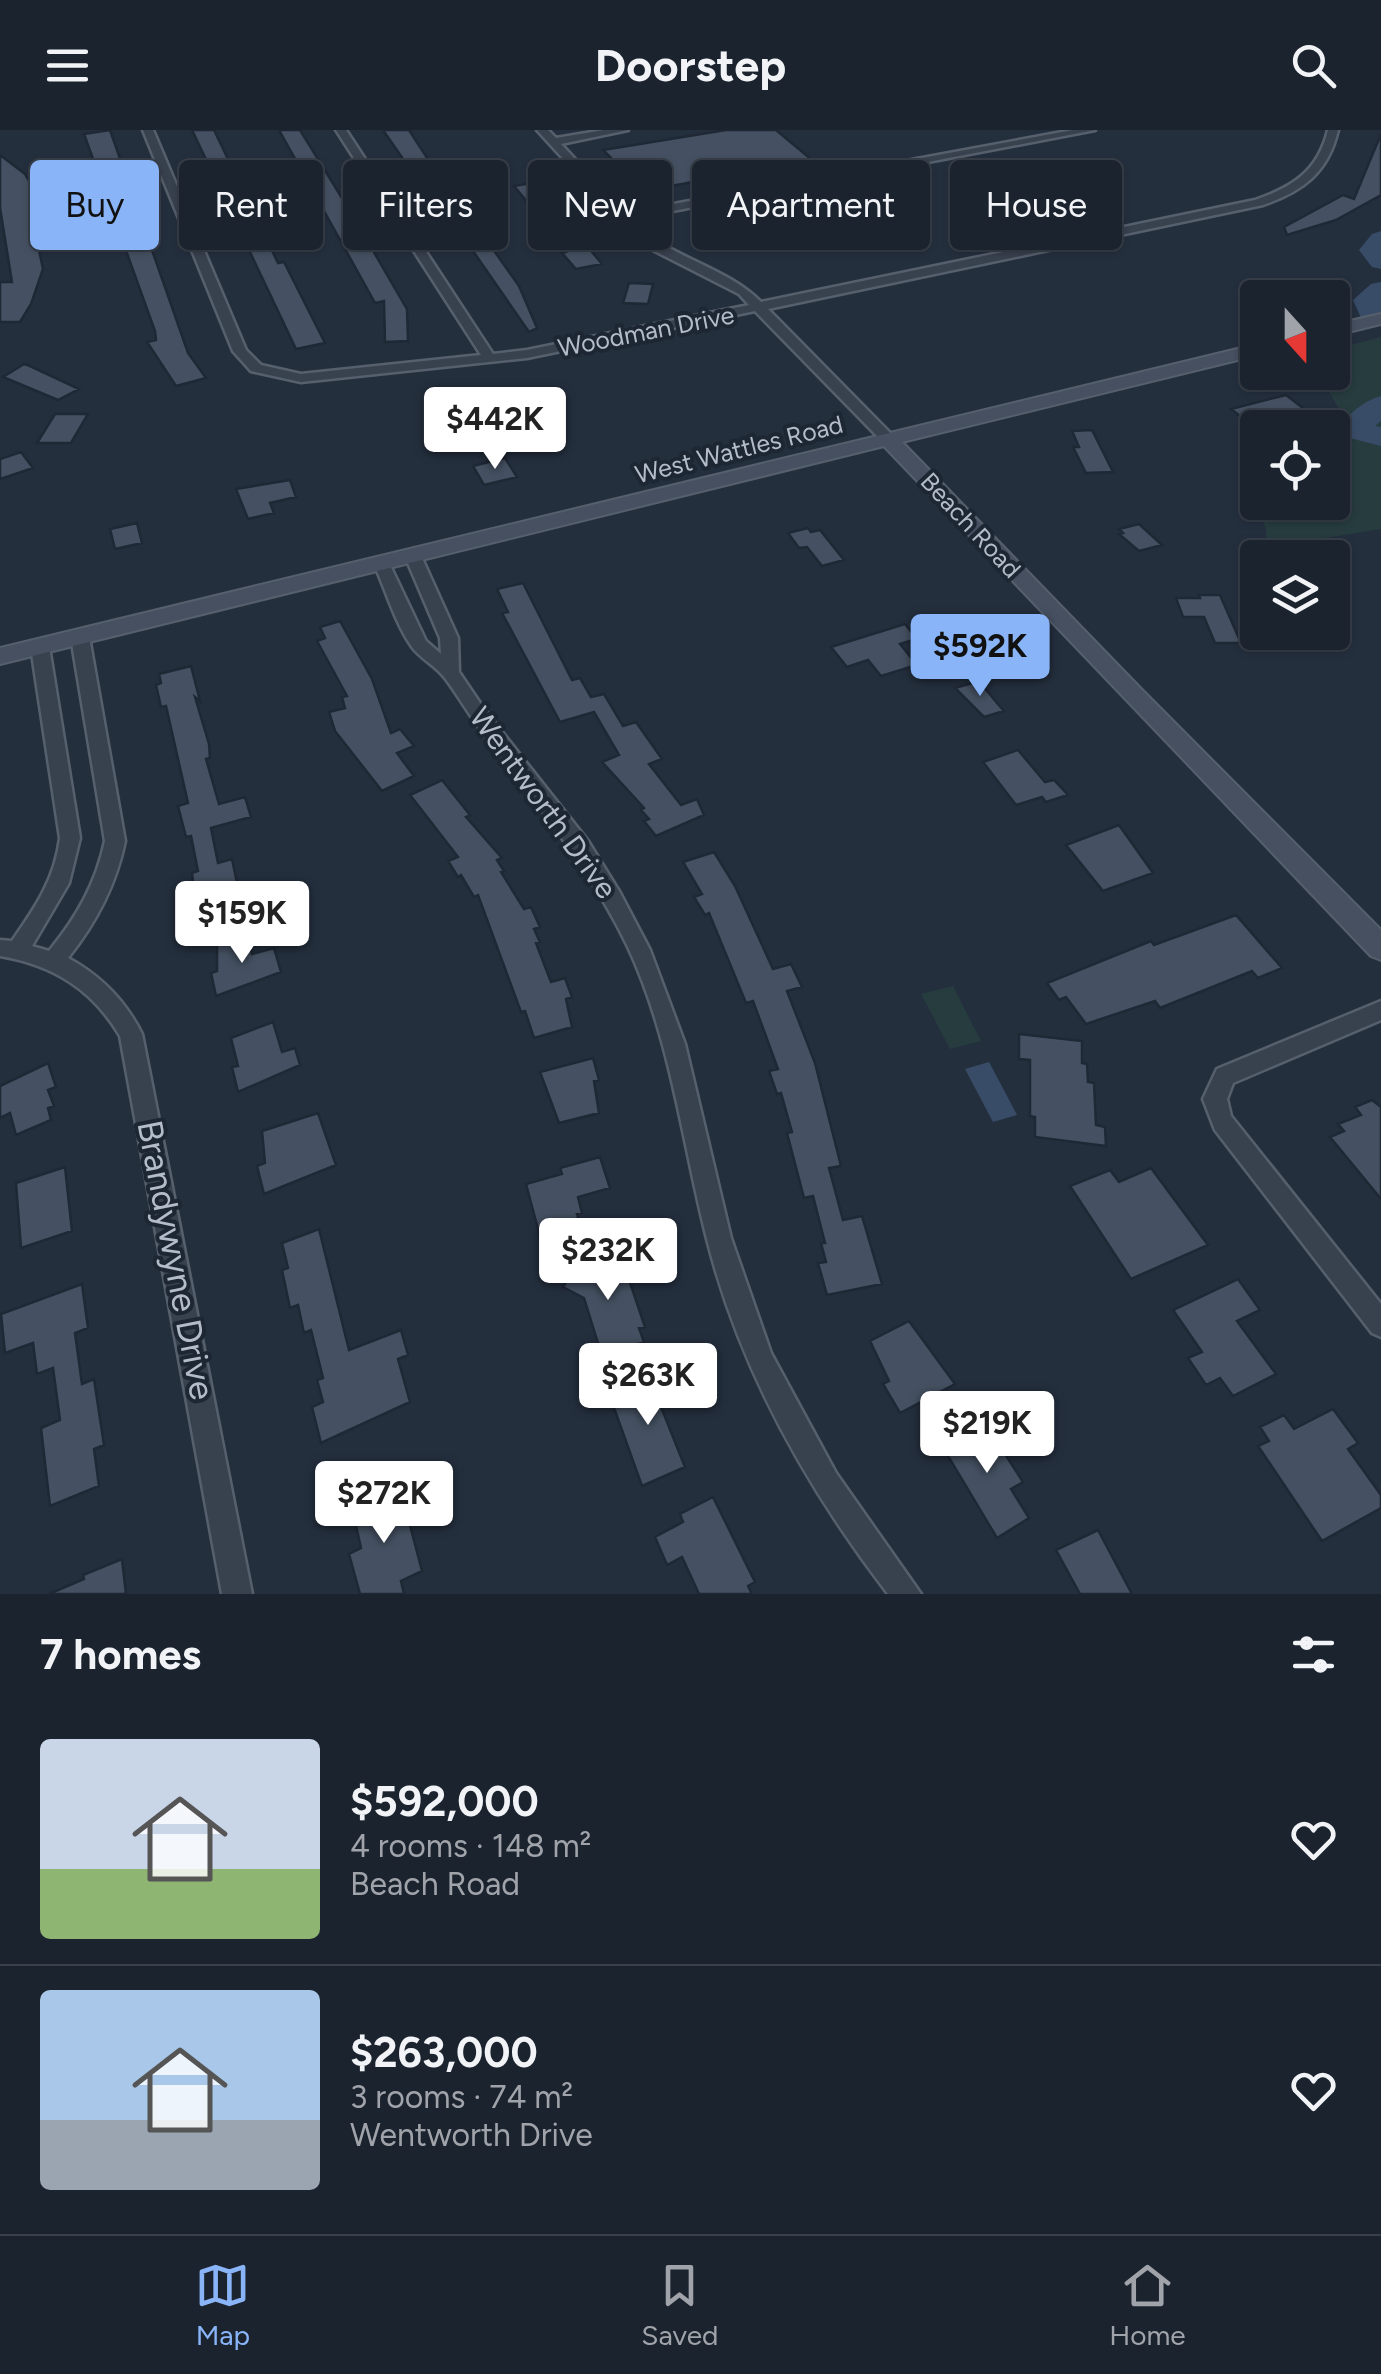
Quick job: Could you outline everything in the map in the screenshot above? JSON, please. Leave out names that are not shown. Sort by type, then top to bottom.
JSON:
[{"type":"street","name":"Woodman Drive","points":[[148,130],[240,351],[256,368],[301,378],[562,348],[1251,204],[1290,190],[1311,177],[1328,158],[1333,131]]},
{"type":"street","points":[[341,130],[490,359]]},
{"type":"street","name":"Beach Road","points":[[542,130],[569,160]]},
{"type":"street","points":[[552,142],[623,130]]},
{"type":"street","points":[[672,208],[1090,130]]},
{"type":"street","points":[[1315,130],[1333,131]]},
{"type":"street","name":"Beach Road","points":[[659,250],[726,279],[761,308],[1381,948]]},
{"type":"street","points":[[1350,327],[1381,319]]},
{"type":"street","name":"West Wattles Road","points":[[0,656],[1240,354]]},
{"type":"street","name":"Wentworth Drive","points":[[413,556],[450,638],[450,672]]},
{"type":"street","name":"Wentworth Drive","points":[[382,564],[419,644],[450,672],[502,750],[567,827],[621,911],[677,1047],[720,1242],[756,1349],[814,1462],[906,1594]]},
{"type":"street","points":[[54,959],[99,896],[111,867],[115,841],[80,637]]},
{"type":"street","name":"Brandywyne Drive","points":[[9,949],[47,908],[69,860],[70,838],[40,647]]},
{"type":"street","name":"Brandywyne Drive","points":[[9,949],[54,959],[95,984],[120,1012],[131,1034],[237,1594]]},
{"type":"street","points":[[1381,1010],[1225,1076],[1216,1086],[1214,1100],[1224,1123],[1381,1324]]},
{"type":"green space","points":[[1381,337],[1381,529],[1325,540],[1265,540],[1261,520],[1350,520],[1350,410],[1340,410],[1328,390],[1350,390],[1350,345]]},
{"type":"green space","points":[[953,986],[981,1041],[950,1049],[921,994]]},
{"type":"water","points":[[989,1062],[1017,1115],[993,1122],[965,1069]]},
{"type":"building","points":[[110,130],[120,160],[93,160],[84,134]]},
{"type":"building","points":[[192,130],[214,130],[228,160],[206,160]]},
{"type":"building","points":[[279,130],[300,130],[319,160],[296,160]]},
{"type":"building","points":[[383,130],[409,130],[428,160],[404,160]]},
{"type":"building","points":[[726,130],[776,130],[812,160],[692,160],[692,182],[672,186],[672,160],[613,160],[603,150]]},
{"type":"building","points":[[1381,134],[1381,195],[1336,220],[1287,235],[1284,227],[1343,195],[1354,199]]},
{"type":"building","points":[[0,155],[25,174],[30,183],[30,250],[39,250],[43,269],[20,322],[0,322],[0,282],[12,282],[0,208]]},
{"type":"building","points":[[323,167],[343,200],[343,245],[323,209]]},
{"type":"building","points":[[528,183],[528,203],[514,186]]},
{"type":"building","points":[[126,250],[152,250],[188,353],[206,378],[176,386],[147,342],[156,340]]},
{"type":"building","points":[[249,250],[272,250],[278,263],[284,262],[325,343],[296,349]]},
{"type":"building","points":[[346,250],[373,250],[407,309],[408,341],[385,342],[384,301],[375,303]]},
{"type":"building","points":[[472,250],[494,250],[519,286],[537,328],[529,332]]},
{"type":"building","points":[[590,250],[602,264],[576,269],[562,253]]},
{"type":"building","points":[[629,283],[653,284],[648,304],[623,303]]},
{"type":"building","points":[[24,364],[79,389],[58,400],[3,377]]},
{"type":"building","points":[[1286,395],[1305,410],[1240,410],[1240,416],[1231,409]]},
{"type":"building","points":[[55,414],[88,414],[71,443],[37,443]]},
{"type":"building","points":[[1092,430],[1113,472],[1086,473],[1073,447],[1079,447],[1072,431]]},
{"type":"building","points":[[21,452],[33,468],[0,479],[0,459]]},
{"type":"building","points":[[505,458],[517,477],[484,485],[473,466]]},
{"type":"building","points":[[290,480],[296,497],[270,503],[274,513],[248,519],[236,489]]},
{"type":"building","points":[[137,523],[142,543],[115,549],[110,529]]},
{"type":"building","points":[[1139,524],[1162,545],[1139,551],[1119,534],[1123,533],[1119,529]]},
{"type":"building","points":[[808,528],[811,532],[820,530],[844,560],[822,566],[807,547],[799,548],[788,533]]},
{"type":"building","points":[[523,583],[572,680],[580,678],[591,697],[604,694],[623,726],[636,722],[662,759],[649,764],[681,805],[697,799],[704,815],[656,836],[644,821],[649,819],[641,810],[644,808],[602,762],[619,755],[594,712],[560,722],[502,613],[508,612],[497,589]]},
{"type":"building","points":[[1199,595],[1220,595],[1240,643],[1215,643],[1204,617],[1183,617],[1176,598],[1200,598]]},
{"type":"building","points":[[340,621],[372,679],[391,733],[400,729],[414,746],[397,753],[414,776],[382,791],[335,731],[329,712],[345,708],[342,697],[347,696],[317,641],[325,638],[320,627]]},
{"type":"building","points":[[905,624],[917,639],[900,644],[917,665],[881,676],[868,660],[847,667],[831,647]]},
{"type":"building","points":[[191,666],[200,701],[195,697],[209,744],[210,758],[206,759],[219,804],[245,797],[251,817],[211,828],[218,863],[232,859],[240,897],[196,910],[192,873],[198,871],[191,836],[186,837],[178,806],[188,803],[166,706],[161,707],[156,685],[161,683],[159,674]]},
{"type":"building","points":[[979,681],[1004,711],[984,717],[955,688]]},
{"type":"building","points":[[1018,750],[1045,782],[1054,780],[1068,795],[1016,805],[983,762]]},
{"type":"building","points":[[442,780],[470,815],[466,817],[502,858],[497,860],[504,871],[501,872],[524,909],[531,907],[540,927],[534,929],[540,942],[536,943],[551,982],[565,978],[572,997],[566,999],[572,1027],[534,1038],[478,895],[474,897],[461,875],[458,877],[448,861],[458,857],[410,795]]},
{"type":"building","points":[[1119,825],[1153,873],[1103,891],[1066,845]]},
{"type":"building","points":[[714,852],[735,886],[773,969],[791,964],[802,987],[787,991],[815,1063],[841,1166],[829,1168],[843,1220],[862,1216],[882,1284],[827,1295],[818,1263],[826,1262],[821,1243],[825,1243],[813,1196],[804,1198],[787,1133],[792,1132],[781,1093],[777,1094],[769,1071],[778,1069],[753,1001],[746,1003],[709,913],[705,915],[694,897],[702,894],[683,862]]},
{"type":"building","points":[[1236,915],[1282,968],[1258,978],[1252,971],[1160,1008],[1155,1001],[1086,1024],[1066,997],[1059,1000],[1047,983],[1151,941],[1154,945]]},
{"type":"building","points":[[248,936],[252,954],[274,948],[281,972],[216,996],[211,973],[217,971],[217,945]]},
{"type":"building","points":[[273,1022],[282,1052],[295,1048],[300,1065],[238,1092],[232,1067],[238,1066],[231,1038]]},
{"type":"building","points":[[1019,1034],[1082,1041],[1082,1063],[1087,1064],[1088,1082],[1094,1083],[1096,1125],[1105,1127],[1106,1146],[1035,1137],[1035,1117],[1030,1116],[1030,1060],[1019,1059]]},
{"type":"building","points":[[593,1058],[599,1080],[594,1081],[599,1113],[559,1123],[540,1072]]},
{"type":"building","points":[[48,1063],[56,1087],[48,1090],[54,1106],[48,1108],[51,1120],[16,1135],[10,1113],[0,1118],[0,1086]]},
{"type":"building","points":[[1372,1100],[1381,1107],[1381,1199],[1330,1137],[1344,1131],[1338,1124],[1361,1115],[1355,1107]]},
{"type":"building","points":[[318,1113],[336,1165],[264,1194],[257,1166],[265,1163],[262,1131]]},
{"type":"building","points":[[600,1157],[610,1188],[578,1197],[582,1213],[577,1214],[585,1243],[545,1255],[526,1184],[562,1174],[560,1168]]},
{"type":"building","points":[[65,1167],[72,1231],[21,1248],[16,1183]]},
{"type":"building","points":[[1151,1168],[1208,1245],[1131,1279],[1070,1186],[1110,1170],[1119,1182]]},
{"type":"building","points":[[319,1229],[349,1350],[401,1330],[408,1355],[398,1359],[410,1402],[321,1443],[312,1407],[323,1402],[317,1380],[323,1378],[311,1330],[304,1333],[298,1305],[290,1308],[282,1270],[288,1268],[282,1243]]},
{"type":"building","points":[[586,1248],[591,1266],[621,1256],[645,1327],[639,1328],[644,1342],[602,1356],[584,1298],[563,1287]]},
{"type":"building","points":[[1238,1279],[1260,1310],[1237,1321],[1276,1374],[1233,1396],[1220,1378],[1206,1385],[1188,1358],[1202,1352],[1173,1310]]},
{"type":"building","points":[[82,1284],[88,1328],[75,1333],[82,1384],[94,1379],[104,1445],[94,1449],[99,1486],[50,1506],[41,1428],[60,1420],[53,1368],[37,1374],[33,1343],[5,1353],[1,1314]]},
{"type":"building","points":[[909,1321],[955,1384],[900,1413],[883,1384],[889,1381],[870,1341]]},
{"type":"building","points":[[660,1372],[672,1402],[661,1407],[685,1467],[642,1486],[609,1394]]},
{"type":"building","points":[[1333,1409],[1358,1443],[1348,1449],[1381,1495],[1381,1508],[1322,1541],[1258,1446],[1269,1441],[1260,1427],[1284,1415],[1294,1429]]},
{"type":"building","points":[[982,1418],[1023,1482],[1011,1489],[1029,1518],[997,1538],[948,1456],[952,1453],[944,1439]]},
{"type":"building","points":[[400,1487],[422,1571],[401,1581],[404,1594],[360,1594],[349,1554],[361,1548],[352,1508]]},
{"type":"building","points":[[713,1497],[755,1582],[748,1586],[752,1594],[699,1594],[682,1557],[667,1565],[655,1537],[683,1522],[680,1514]]},
{"type":"building","points":[[1098,1530],[1132,1594],[1080,1594],[1056,1550]]},
{"type":"building","points":[[122,1559],[126,1594],[49,1594],[84,1579],[83,1575]]},
{"type":"waterway","points":[[1381,239],[1372,250],[1381,261]]},
{"type":"waterway","points":[[1371,312],[1367,300],[1381,290]]},
{"type":"waterway","points":[[1381,405],[1353,429],[1381,437]]}]
